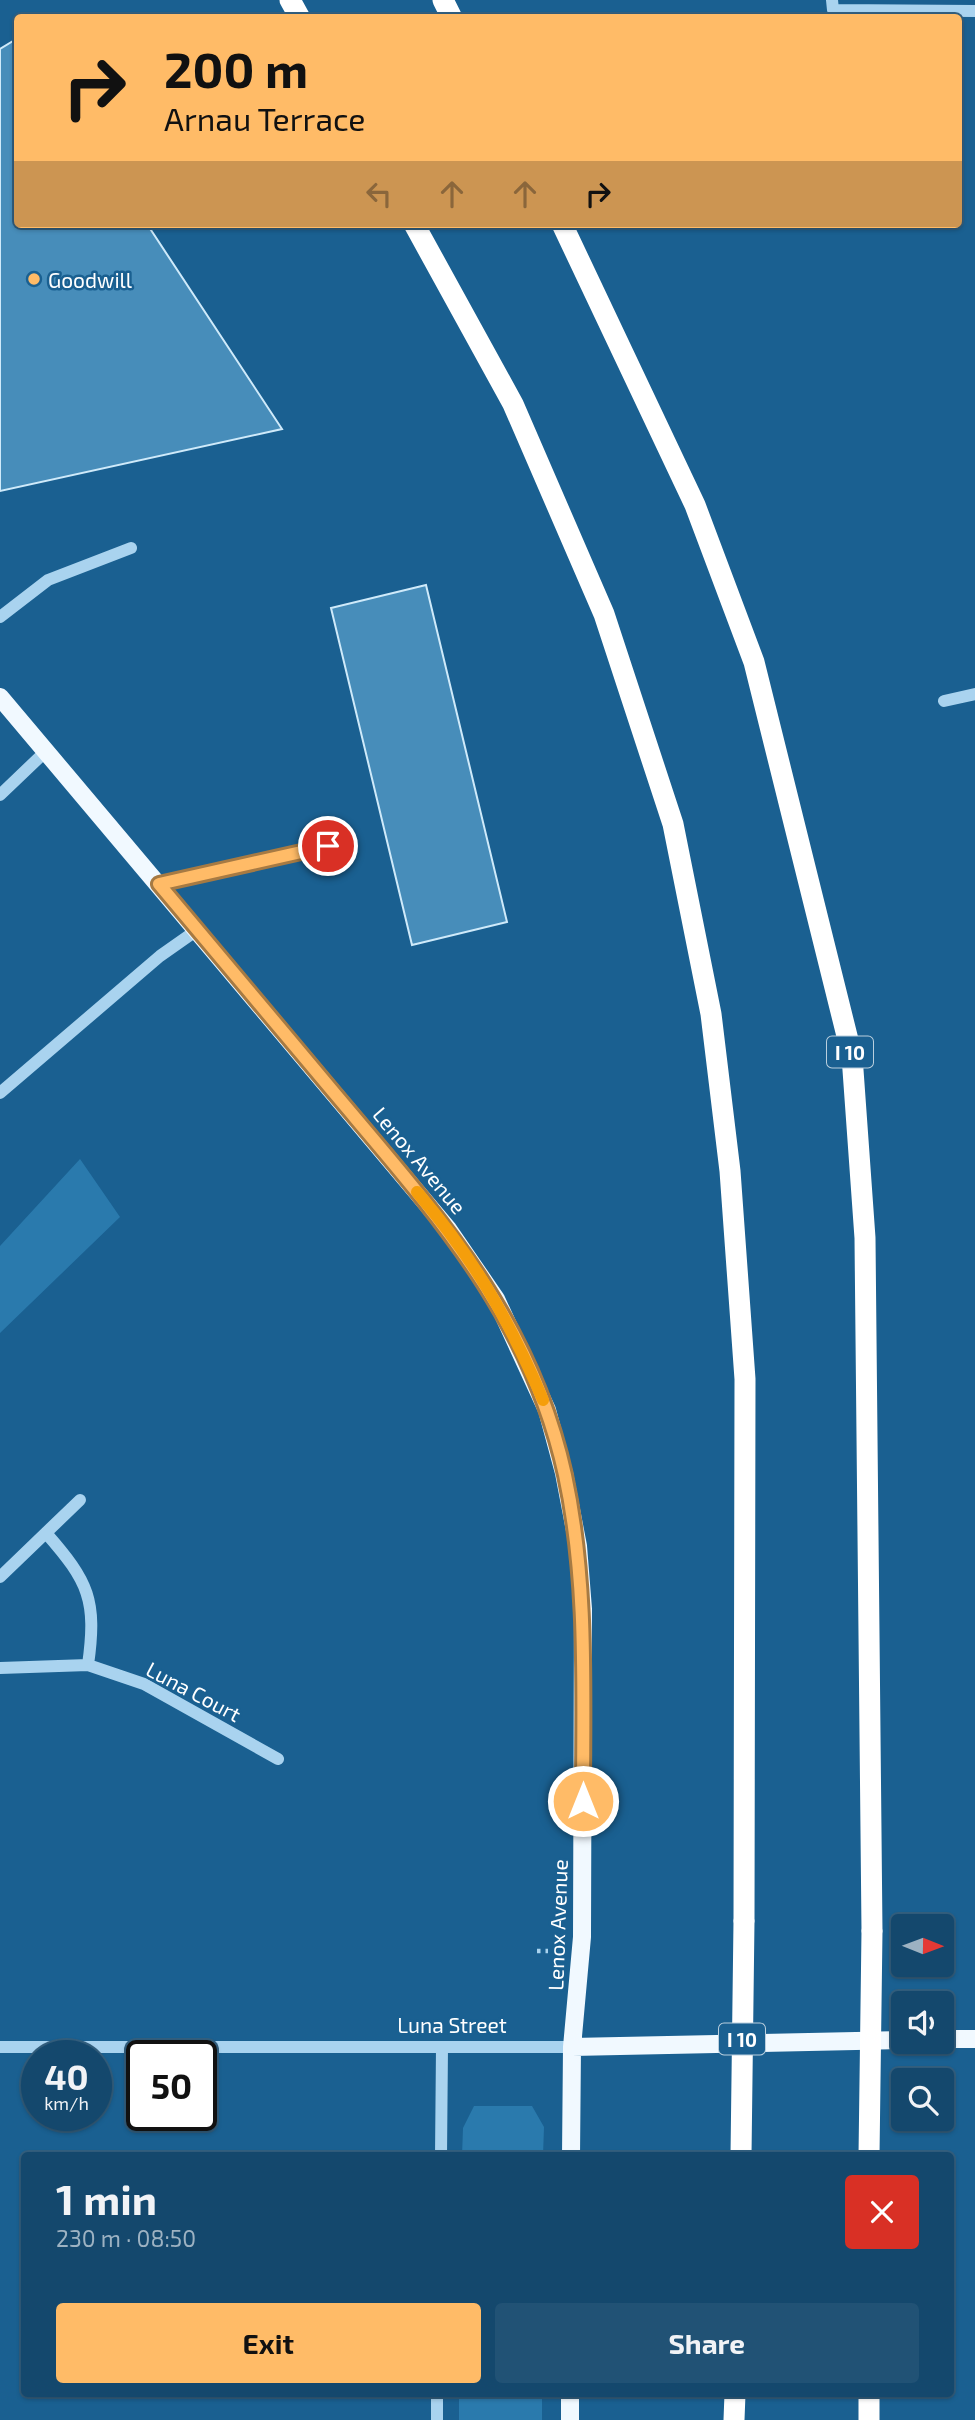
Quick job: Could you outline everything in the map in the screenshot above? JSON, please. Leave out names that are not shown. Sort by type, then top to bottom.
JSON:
[{"type":"highway","name":"I 10","points":[[416,228],[513,404],[604,614],[673,824],[711,1014],[730,1171],[745,1379],[741,2152]]},
{"type":"highway","name":"I 10","points":[[564,228],[695,505],[754,662],[852,1056],[865,1238],[872,1931],[869,2152]]},
{"type":"highway","points":[[734,2420],[735,2397]]},
{"type":"highway","points":[[869,2397],[869,2420]]},
{"type":"main road","name":"Lenox Avenue","points":[[0,696],[448,1229],[496,1298],[547,1410],[564,1473],[573,1522],[583,1609],[582,1937],[572,2047],[571,2152]]},
{"type":"main road","points":[[954,2039],[975,2039]]},
{"type":"main road","name":"Luna Street","points":[[572,2047],[891,2040]]},
{"type":"main road","points":[[570,2397],[570,2420]]},
{"type":"street","points":[[832,0],[833,10],[975,11]]},
{"type":"street","points":[[0,617],[48,580],[131,548]]},
{"type":"street","points":[[944,701],[975,694]]},
{"type":"street","points":[[0,795],[46,751]]},
{"type":"street","points":[[159,884],[328,846]]},
{"type":"street","points":[[0,1093],[160,956],[197,930]]},
{"type":"street","points":[[0,1577],[80,1500]]},
{"type":"street","points":[[46,1533],[70,1560],[86,1586],[94,1623],[88,1665]]},
{"type":"street","name":"Luna Court","points":[[0,1668],[88,1665],[144,1684],[278,1759]]},
{"type":"street","name":"Luna Street","points":[[0,2046],[572,2047]]},
{"type":"street","points":[[441,2152],[442,2047]]},
{"type":"street","points":[[437,2397],[437,2420]]},
{"type":"path","points":[[537,1951],[548,1951]]},
{"type":"shaded area","points":[[80,1159],[120,1217],[0,1333],[0,1246]]},
{"type":"shaded area","points":[[474,2106],[532,2106],[544,2127],[543,2152],[462,2152],[463,2128]]},
{"type":"shaded area","points":[[459,2397],[542,2397],[542,2420],[459,2420]]},
{"type":"building","points":[[14,40],[14,228],[150,228],[282,429],[0,491],[0,49]]},
{"type":"building","points":[[426,585],[507,922],[412,945],[331,608]]},
{"type":"slow traffic","points":[[417,1192],[448,1229],[496,1298],[521,1347],[543,1400]]},
{"type":"place","name":"Goodwill","points":[[34,279]]},
{"type":"route","points":[[328,846],[159,884],[448,1229],[496,1298],[521,1347],[547,1410],[564,1473],[578,1546],[583,1609],[583,1801]]}]
